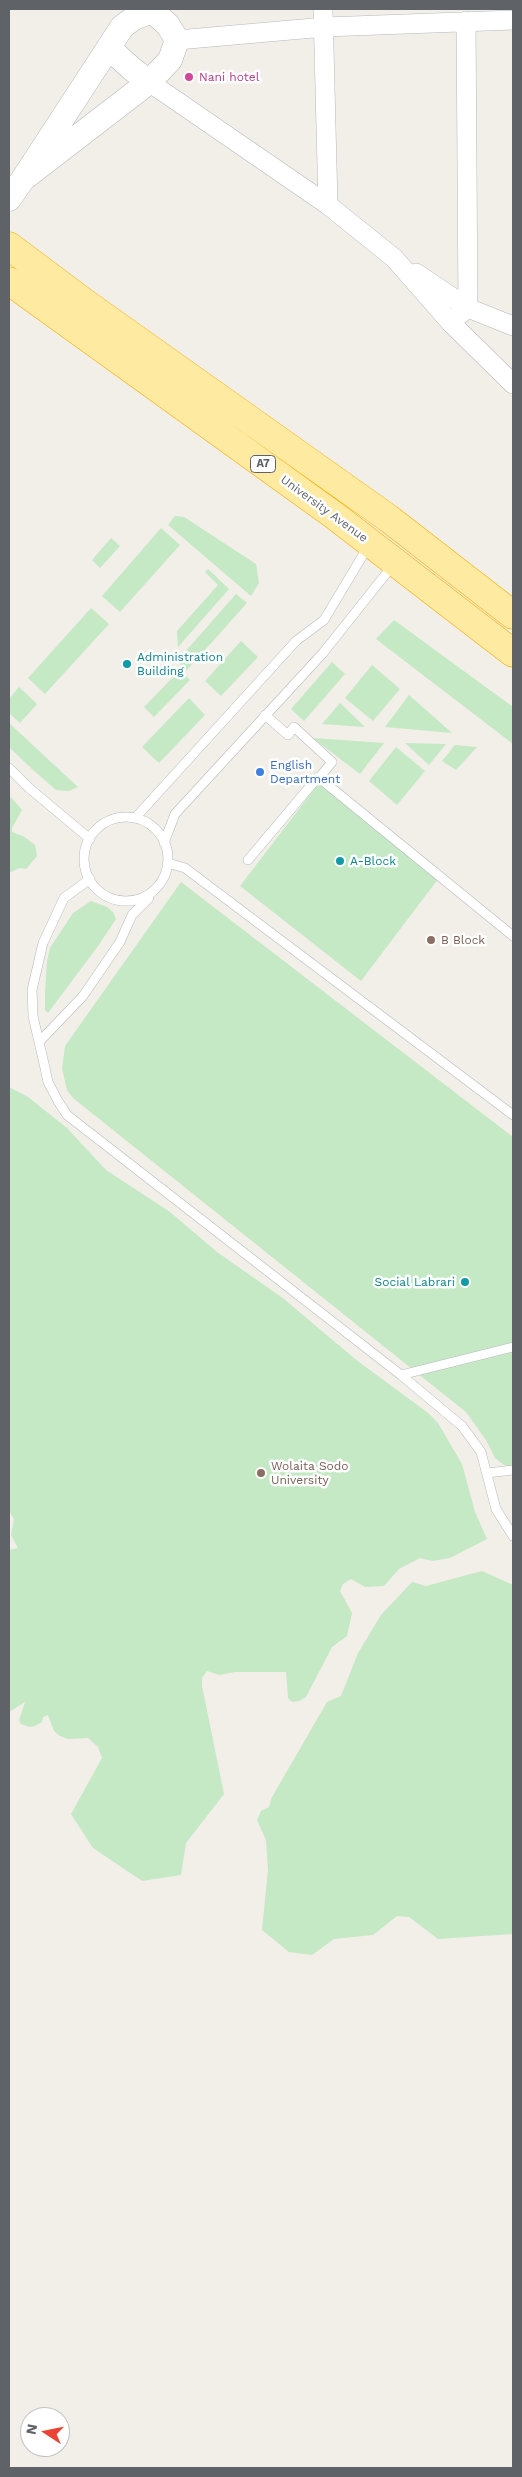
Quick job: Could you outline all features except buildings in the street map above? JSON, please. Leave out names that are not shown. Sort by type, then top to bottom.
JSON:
[{"type":"highway","name":"A7","points":[[9,246],[92,309],[388,518],[513,615]]},
{"type":"highway","name":"University Avenue","points":[[9,281],[370,542],[394,563],[513,653]]},
{"type":"street","points":[[9,199],[122,27],[134,18],[152,10],[168,25],[177,40]]},
{"type":"street","points":[[177,40],[324,18],[513,20]]},
{"type":"street","points":[[324,18],[328,205]]},
{"type":"street","points":[[466,21],[468,308]]},
{"type":"street","points":[[23,179],[149,82],[170,60],[177,40]]},
{"type":"street","points":[[109,48],[132,70],[328,205],[394,258],[468,308],[513,326]]},
{"type":"street","points":[[394,258],[450,322],[513,384]]},
{"type":"street","points":[[450,322],[468,308]]},
{"type":"lane","points":[[136,817],[296,641],[324,620],[370,542]]},
{"type":"lane","points":[[164,843],[175,814],[323,653],[338,630],[394,563]]},
{"type":"lane","points":[[248,860],[332,762],[294,727],[288,735],[265,716]]},
{"type":"lane","points":[[9,768],[29,788],[90,838]]},
{"type":"lane","points":[[319,778],[513,936]]},
{"type":"lane","points":[[40,1041],[83,996],[120,942],[132,914],[156,891],[166,873],[168,863],[164,843],[151,827],[136,817],[117,818],[106,823],[90,838],[85,859],[86,871],[98,889],[117,900],[137,900],[156,891]]},
{"type":"lane","points":[[168,863],[184,868],[513,1115]]},
{"type":"lane","points":[[90,879],[64,898],[43,943],[32,990],[33,1016],[48,1082],[67,1115],[401,1375],[462,1426],[480,1452],[496,1509],[513,1536]]},
{"type":"lane","points":[[401,1375],[513,1347]]},
{"type":"lane","points":[[487,1473],[513,1470]]},
{"type":"green space","points":[[175,516],[184,517],[256,564],[259,583],[251,596],[168,525]]},
{"type":"green space","points":[[161,528],[180,545],[120,612],[102,596]]},
{"type":"green space","points":[[111,538],[120,546],[100,568],[92,560]]},
{"type":"green space","points":[[208,569],[229,589],[178,647],[177,631],[218,585],[205,572]]},
{"type":"green space","points":[[236,594],[247,603],[187,670],[177,661]]},
{"type":"green space","points":[[91,608],[109,624],[45,694],[28,678]]},
{"type":"green space","points":[[394,620],[513,707],[513,744],[376,639]]},
{"type":"green space","points":[[241,641],[258,657],[221,696],[205,681]]},
{"type":"green space","points":[[332,662],[345,674],[304,721],[291,709]]},
{"type":"green space","points":[[372,665],[400,689],[373,721],[345,698]]},
{"type":"green space","points":[[180,670],[190,680],[154,717],[144,707]]},
{"type":"green space","points":[[19,687],[37,704],[20,723],[9,713],[9,699]]},
{"type":"green space","points":[[409,695],[452,733],[385,727]]},
{"type":"green space","points":[[189,698],[205,715],[159,763],[142,747]]},
{"type":"green space","points":[[340,703],[365,727],[322,724]]},
{"type":"green space","points":[[9,723],[78,787],[69,791],[56,790],[32,769],[9,747]]},
{"type":"green space","points":[[313,738],[384,743],[360,774]]},
{"type":"green space","points":[[405,743],[446,744],[429,765]]},
{"type":"green space","points":[[455,745],[477,747],[456,770],[442,761]]},
{"type":"green space","points":[[396,747],[425,771],[397,805],[369,781]]},
{"type":"green space","points":[[319,783],[438,879],[361,981],[240,886]]},
{"type":"green space","points":[[9,795],[22,810],[12,828],[12,832],[23,836],[35,845],[37,856],[26,869],[19,868],[9,873]]},
{"type":"green space","points":[[181,882],[513,1137],[513,1466],[507,1467],[495,1458],[486,1440],[466,1412],[73,1098],[67,1090],[62,1069],[65,1046]]},
{"type":"green space","points":[[91,901],[107,907],[113,912],[116,919],[48,1013],[45,1010],[45,992],[47,961],[50,948],[73,913]]},
{"type":"green space","points":[[9,1087],[28,1097],[67,1128],[106,1170],[170,1212],[217,1252],[284,1299],[355,1359],[428,1413],[438,1423],[462,1464],[475,1512],[487,1539],[450,1558],[433,1561],[420,1558],[399,1569],[384,1586],[365,1587],[351,1579],[343,1584],[340,1591],[352,1613],[347,1636],[332,1647],[306,1697],[299,1701],[292,1702],[288,1698],[286,1672],[235,1672],[219,1675],[207,1671],[202,1678],[202,1686],[224,1794],[186,1843],[181,1875],[142,1881],[93,1848],[71,1814],[102,1758],[98,1747],[88,1738],[68,1739],[60,1736],[54,1731],[48,1715],[43,1717],[42,1722],[35,1726],[30,1727],[21,1724],[19,1720],[25,1702],[9,1712],[9,1550],[18,1548],[11,1535],[14,1519],[9,1511]]},
{"type":"green space","points":[[482,1571],[513,1585],[513,1934],[438,1939],[409,1917],[397,1916],[373,1935],[334,1939],[312,1955],[289,1952],[262,1930],[268,1870],[266,1840],[257,1820],[261,1811],[269,1807],[272,1797],[327,1702],[341,1696],[358,1653],[381,1615],[412,1582],[426,1586]]},
{"type":"place","name":"Nani hotel","points":[[189,77]]},
{"type":"place","name":"Administration Building","points":[[127,664]]},
{"type":"place","name":"English Department","points":[[260,772]]},
{"type":"place","name":"A-Block","points":[[340,861]]},
{"type":"place","name":"B Block","points":[[431,940]]},
{"type":"place","name":"Social Labrari","points":[[465,1282]]},
{"type":"place","name":"Wolaita Sodo University","points":[[261,1473]]}]
